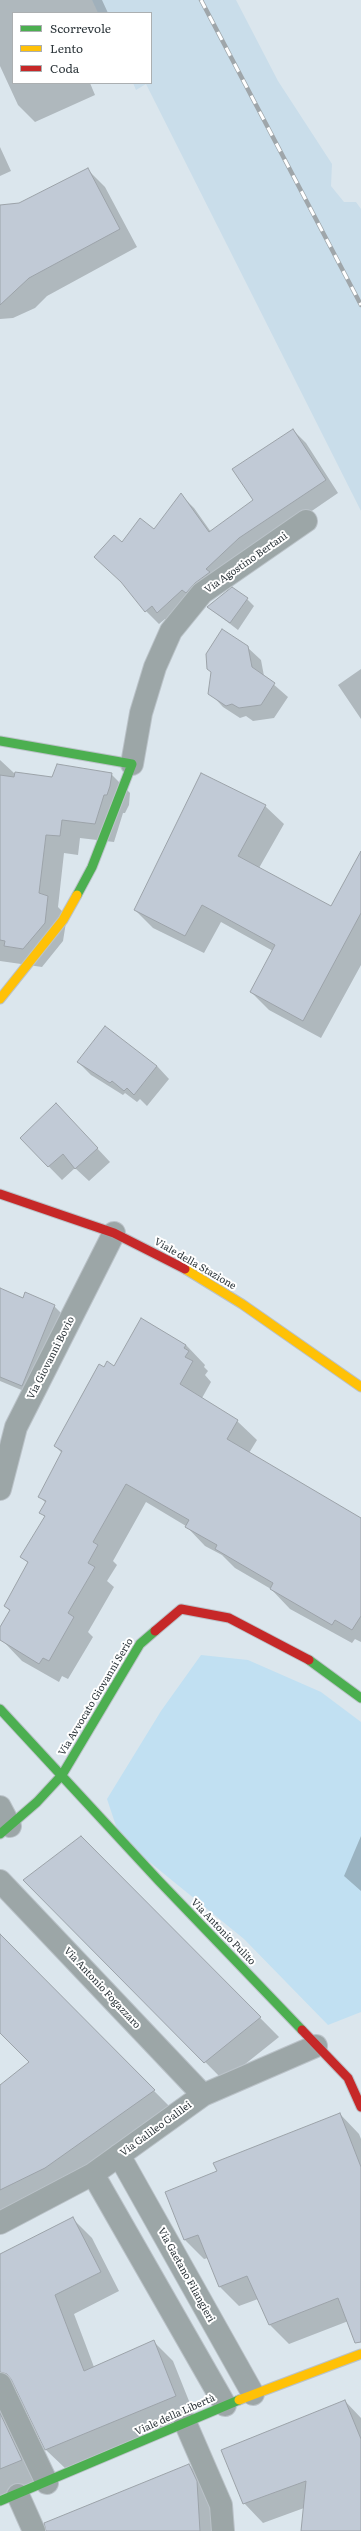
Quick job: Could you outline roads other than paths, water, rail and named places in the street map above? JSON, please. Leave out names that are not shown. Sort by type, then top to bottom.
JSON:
[{"type":"street","name":"Via Agostino Bertani","points":[[0,999],[6,979],[63,920],[92,867],[132,764],[141,713],[155,667],[171,632],[202,593],[306,521]]},
{"type":"street","points":[[0,741],[132,764]]},
{"type":"street","name":"Viale della Stazione","points":[[0,1194],[114,1233],[182,1267],[242,1304],[361,1387]]},
{"type":"street","name":"Via Giovanni Bovio","points":[[0,1489],[16,1427],[114,1233]]},
{"type":"street","name":"Via Avvocato Giovanni Serio","points":[[62,1775],[140,1644],[181,1609],[229,1618],[306,1658],[361,1698]]},
{"type":"street","name":"Via Antonio Pulito","points":[[0,1710],[316,2046],[348,2078],[361,2108]]},
{"type":"street","points":[[5,1830],[62,1775]]},
{"type":"street","points":[[0,1807],[5,1830]]},
{"type":"street","name":"Via Antonio Fogazzaro","points":[[0,1881],[203,2095]]},
{"type":"street","name":"Via Galileo Galilei","points":[[0,2223],[93,2174],[203,2095],[316,2046]]},
{"type":"street","name":"Via Gaetano Filangieri","points":[[119,2155],[253,2394]]},
{"type":"street","points":[[93,2174],[225,2405]]},
{"type":"street","name":"Viale della Libertà","points":[[9,2498],[47,2484],[225,2405],[361,2354]]},
{"type":"street","points":[[0,2384],[47,2484]]},
{"type":"street","points":[[185,2422],[221,2505],[223,2531]]},
{"type":"street","points":[[9,2498],[34,2531]]},
{"type":"railway","points":[[201,0],[361,305]]}]
